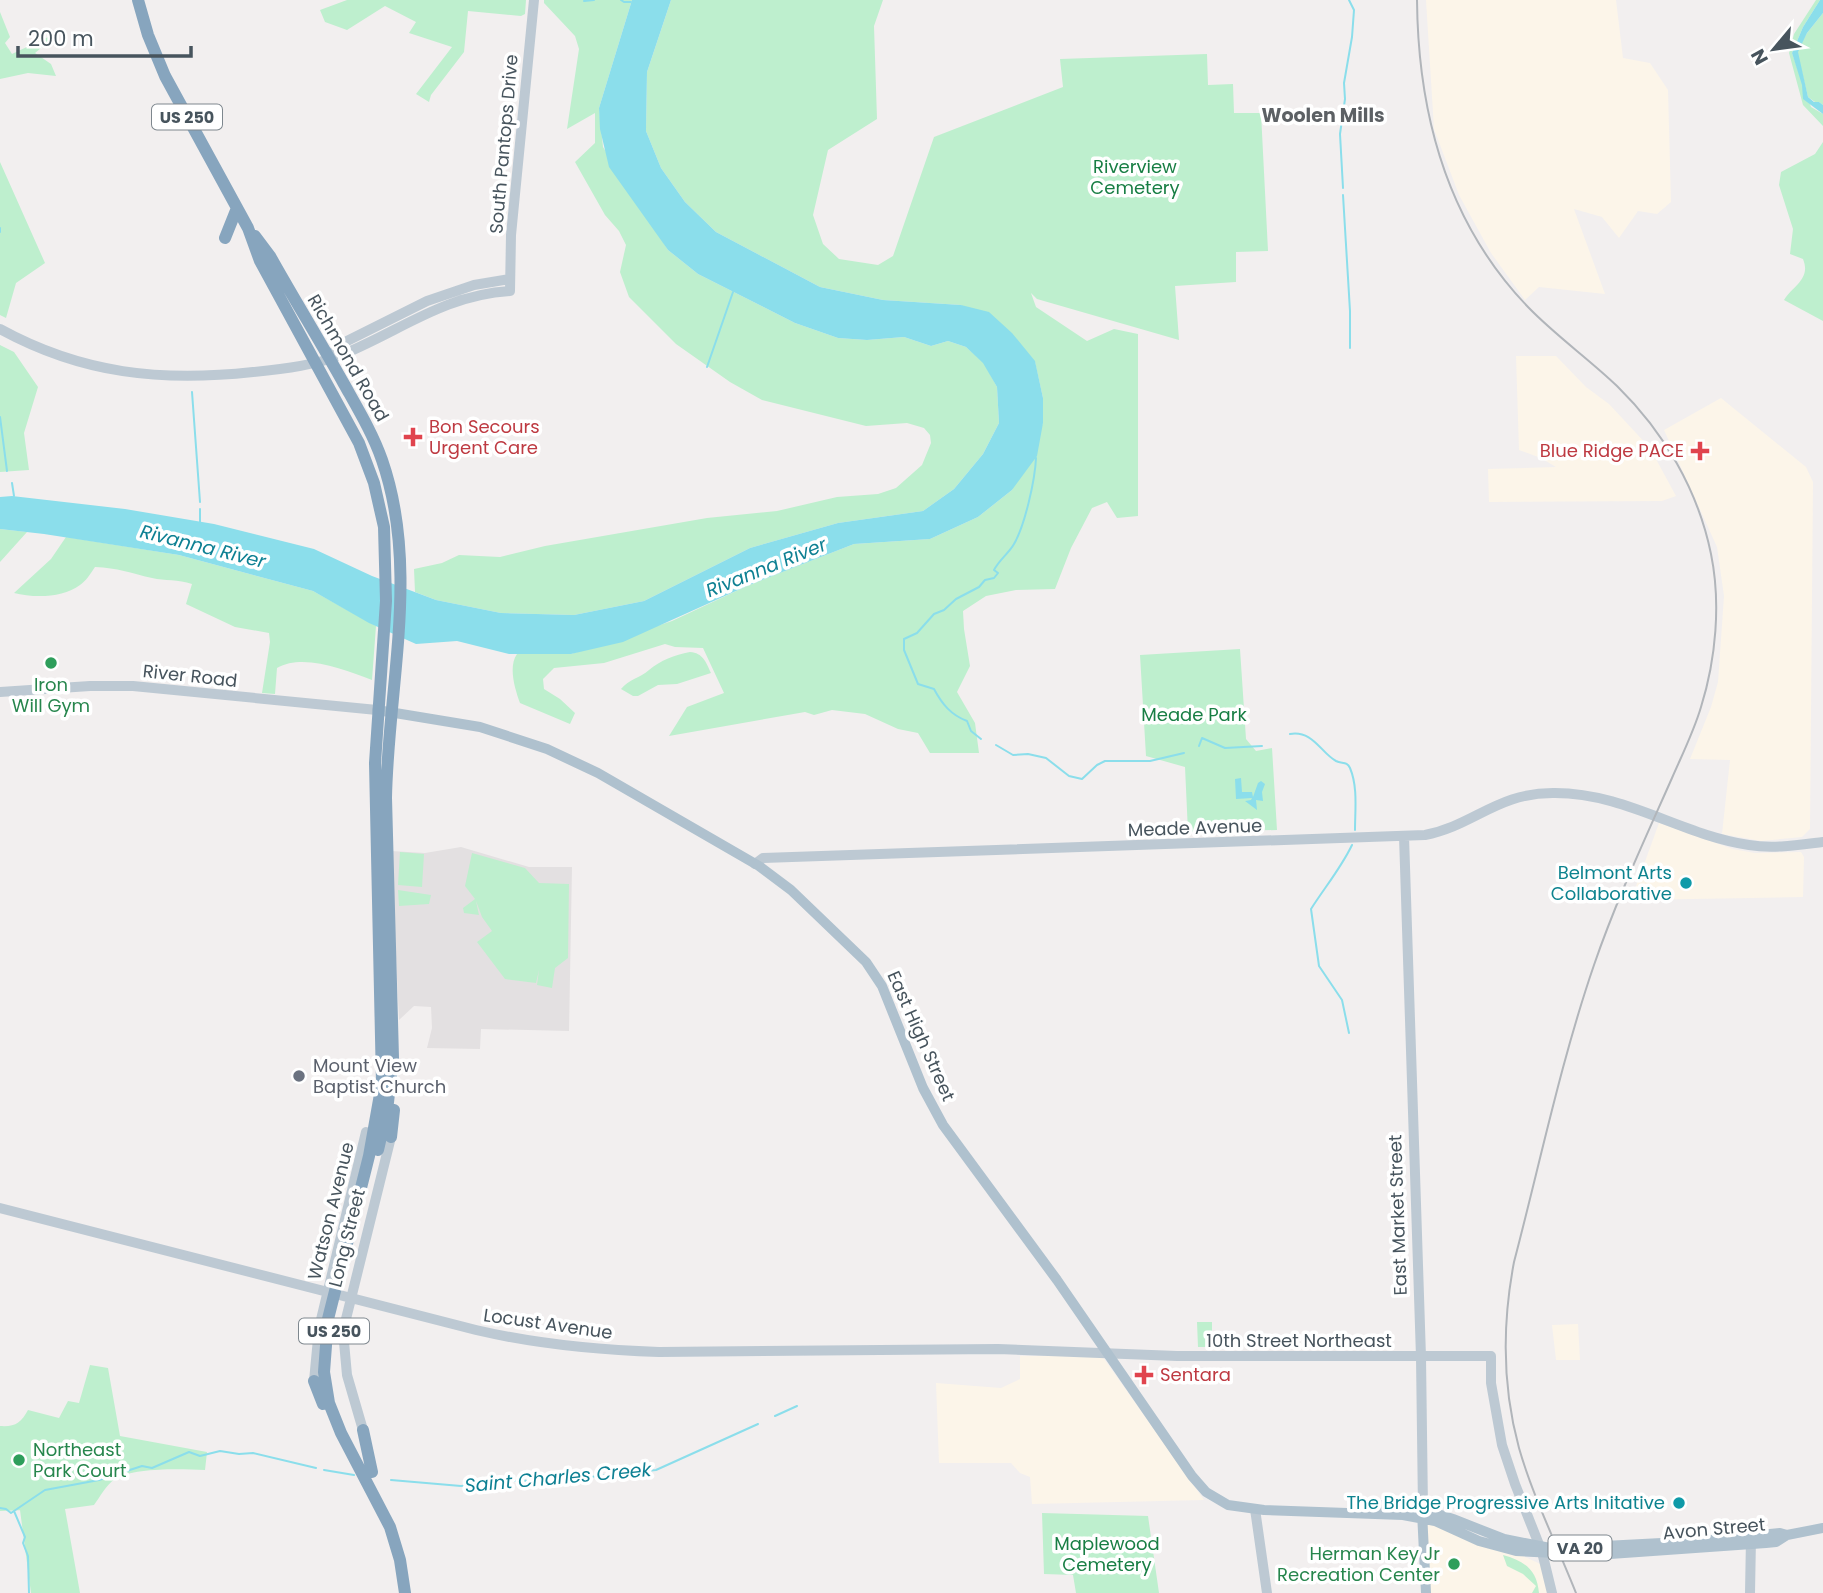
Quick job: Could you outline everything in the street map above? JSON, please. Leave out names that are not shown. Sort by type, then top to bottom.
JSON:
[{"type":"highway","name":"Richmond Road","points":[[138,0],[159,64],[237,208],[260,261],[316,364]]},
{"type":"highway","points":[[237,208],[225,238],[250,234]]},
{"type":"highway","name":"Richmond Road","points":[[250,234],[270,256],[329,357],[375,442],[388,478],[396,515],[401,577],[391,712]]},
{"type":"highway","name":"US 250","points":[[316,364],[359,443],[371,473],[384,527],[386,573],[375,763],[380,970],[388,1055],[376,1120],[328,1319],[324,1355],[328,1395],[341,1433],[390,1527],[400,1560],[405,1593]]},
{"type":"highway","name":"US 250","points":[[391,712],[386,798],[388,1055],[384,1126],[336,1320],[332,1351],[333,1382],[340,1412],[402,1535],[412,1593]]},
{"type":"highway","points":[[366,1132],[388,1055]]},
{"type":"highway","points":[[388,1055],[395,1091],[391,1137]]},
{"type":"highway","points":[[314,1381],[323,1403],[341,1433]]},
{"type":"highway","points":[[363,1430],[372,1472]]},
{"type":"main road","name":"East High Street","points":[[377,710],[480,727],[564,756],[755,864],[795,893],[873,971],[882,986],[923,1088],[943,1125],[1107,1352],[1201,1488],[1221,1502],[1255,1509]]},
{"type":"main road","name":"VA 20","points":[[1255,1509],[1422,1514]]},
{"type":"main road","name":"Avon Street","points":[[1422,1514],[1466,1530],[1553,1548],[1641,1548],[1751,1541],[1823,1528]]},
{"type":"main road","name":"East Market Street","points":[[1422,1514],[1426,1593]]},
{"type":"street","name":"South Pantops Drive","points":[[329,357],[345,354],[442,306],[478,295],[509,291],[511,235],[534,0]]},
{"type":"street","points":[[0,329],[65,359],[126,373],[200,377],[316,364],[329,357],[341,344],[426,301],[474,285],[510,279]]},
{"type":"street","name":"River Road","points":[[0,692],[90,685],[133,686],[377,710]]},
{"type":"street","name":"Meade Avenue","points":[[755,864],[762,858],[1433,834],[1496,804],[1522,795],[1569,793],[1629,805],[1692,830],[1739,844],[1778,847],[1823,842]]},
{"type":"street","name":"East Market Street","points":[[1404,836],[1421,1357],[1422,1514]]},
{"type":"street","name":"Watson Avenue","points":[[314,1381],[319,1328],[366,1132]]},
{"type":"street","name":"Long Street","points":[[363,1430],[344,1358],[343,1331],[349,1297],[391,1137]]},
{"type":"street","name":"Locust Avenue","points":[[0,1208],[505,1337],[625,1351],[1021,1349],[1107,1352]]},
{"type":"street","name":"10th Street Northeast","points":[[1107,1352],[1186,1356],[1491,1356],[1491,1383],[1502,1445],[1542,1552],[1552,1593]]},
{"type":"street","points":[[1255,1509],[1267,1593]]},
{"type":"street","points":[[1750,1593],[1751,1541]]},
{"type":"shaded area","points":[[1426,0],[1616,0],[1623,58],[1650,63],[1668,90],[1671,202],[1657,214],[1638,211],[1619,238],[1602,217],[1574,209],[1605,294],[1539,287],[1525,300],[1491,253],[1459,195],[1434,129]]},
{"type":"shaded area","points":[[1516,356],[1556,356],[1586,387],[1609,404],[1650,448],[1676,496],[1662,501],[1489,502],[1488,469],[1556,467],[1519,450]]},
{"type":"shaded area","points":[[1721,398],[1806,467],[1813,482],[1810,829],[1802,837],[1761,841],[1722,834],[1730,760],[1690,759],[1718,682],[1724,596],[1717,547],[1664,430]]},
{"type":"shaded area","points":[[1659,823],[1733,849],[1755,853],[1801,852],[1804,857],[1803,897],[1631,900]]},
{"type":"shaded area","points":[[461,847],[529,867],[572,867],[569,1031],[481,1029],[480,1049],[427,1048],[432,1028],[431,1007],[414,1006],[399,1020],[391,851],[425,853]]},
{"type":"shaded area","points":[[1578,1324],[1580,1360],[1556,1360],[1552,1325]]},
{"type":"shaded area","points":[[1020,1356],[1102,1356],[1204,1500],[1032,1504],[1030,1477],[1020,1473],[1011,1463],[939,1463],[936,1383],[1001,1388],[1020,1379]]},
{"type":"shaded area","points":[[1422,1524],[1435,1524],[1547,1567],[1552,1593],[1426,1593]]},
{"type":"green space","points":[[347,0],[526,0],[525,14],[521,16],[468,11],[464,52],[431,95],[429,102],[416,94],[452,47],[409,33],[416,22],[385,6],[347,30],[325,22],[320,10]]},
{"type":"green space","points":[[544,0],[632,0],[599,108],[603,147],[668,250],[698,274],[795,323],[838,338],[867,340],[904,337],[931,346],[948,341],[966,347],[984,363],[997,387],[999,423],[983,454],[954,489],[923,511],[838,523],[750,548],[644,601],[574,615],[501,613],[436,600],[415,592],[414,569],[442,563],[459,555],[500,557],[545,546],[707,518],[777,511],[837,497],[878,494],[896,488],[922,465],[931,443],[930,435],[924,428],[907,423],[866,426],[762,400],[730,382],[676,344],[629,297],[620,272],[626,245],[619,231],[605,215],[575,162],[595,143],[595,113],[567,129],[579,49],[575,36]]},
{"type":"green space","name":"Riverview Cemetery","points":[[671,0],[883,0],[874,26],[877,119],[828,150],[813,215],[823,244],[839,259],[878,265],[893,256],[934,137],[1063,87],[1060,59],[1207,54],[1208,85],[1233,84],[1234,113],[1261,113],[1268,251],[1236,252],[1236,282],[1175,286],[1179,340],[1037,299],[1031,293],[1036,307],[1087,341],[1114,329],[1138,334],[1138,516],[1117,518],[1107,502],[1092,508],[1071,548],[1055,589],[1016,590],[986,596],[963,611],[970,666],[957,692],[975,723],[979,753],[930,753],[918,733],[898,729],[865,714],[832,710],[814,715],[805,712],[669,736],[687,707],[724,693],[703,648],[665,644],[604,663],[554,668],[543,679],[544,689],[575,713],[570,724],[520,703],[513,672],[517,654],[571,654],[672,621],[747,586],[854,544],[930,539],[978,517],[1012,490],[1043,423],[1043,398],[1035,362],[961,305],[883,300],[820,287],[716,232],[685,202],[661,168],[646,131],[647,72]]},
{"type":"green space","points":[[1816,0],[1820,0],[1803,27],[1792,53],[1811,107],[1823,114],[1823,126],[1803,105],[1789,53],[1794,34]]},
{"type":"green space","points":[[0,12],[10,37],[5,43],[12,54],[63,30],[35,53],[51,64],[56,76],[28,73],[0,79]]},
{"type":"green space","points":[[1823,13],[1823,105],[1808,97],[1797,52],[1807,33]]},
{"type":"green space","points":[[1823,142],[1823,321],[1784,300],[1803,277],[1805,266],[1803,259],[1790,254],[1793,229],[1779,185],[1781,172],[1815,154]]},
{"type":"green space","points":[[0,162],[45,263],[16,283],[6,318],[0,315]]},
{"type":"green space","points":[[0,345],[14,352],[38,387],[24,433],[29,470],[0,472]]},
{"type":"green space","points":[[0,529],[27,532],[0,562]]},
{"type":"green space","points":[[66,537],[179,555],[313,591],[376,626],[372,680],[324,665],[299,662],[277,668],[275,694],[262,693],[269,633],[235,627],[186,604],[192,584],[187,582],[95,567],[82,583],[57,595],[30,596],[14,593],[51,559]]},
{"type":"green space","name":"Meade Park","points":[[1240,649],[1246,739],[1256,751],[1272,748],[1277,830],[1188,832],[1185,767],[1146,756],[1140,655]]},
{"type":"green space","points":[[690,652],[701,656],[711,673],[677,684],[658,685],[638,696],[621,689],[663,661]]},
{"type":"green space","points":[[400,852],[424,854],[422,887],[398,885]]},
{"type":"green space","points":[[472,853],[525,868],[539,883],[569,884],[568,958],[555,968],[552,988],[537,985],[539,970],[536,983],[505,979],[477,942],[492,931],[482,917],[476,901],[479,915],[464,913],[463,908],[475,899],[465,886]]},
{"type":"green space","points":[[398,890],[431,895],[429,904],[399,906]]},
{"type":"green space","points":[[1197,1322],[1212,1322],[1212,1347],[1198,1347]]},
{"type":"green space","points":[[90,1365],[108,1368],[120,1436],[207,1452],[205,1470],[158,1470],[123,1475],[109,1484],[94,1505],[65,1509],[80,1593],[31,1593],[20,1510],[0,1511],[0,1426],[17,1423],[28,1410],[59,1418],[68,1401],[79,1403]]},
{"type":"green space","name":"Maplewood Cemetery","points":[[1042,1513],[1148,1516],[1159,1593],[1076,1593],[1073,1575],[1044,1574]]},
{"type":"green space","points":[[1503,1555],[1528,1567],[1538,1585],[1539,1593],[1532,1593],[1536,1586],[1523,1574],[1507,1566]]},
{"type":"water","name":"Rivanna River","points":[[632,0],[671,0],[647,72],[646,131],[661,168],[685,202],[716,232],[820,287],[883,300],[961,305],[989,312],[1012,333],[1035,361],[1043,398],[1043,423],[1037,456],[1012,490],[978,517],[930,539],[854,544],[747,586],[623,642],[571,654],[509,654],[457,641],[416,644],[369,623],[313,591],[179,555],[0,529],[0,497],[12,496],[125,509],[214,524],[314,549],[372,576],[436,600],[501,613],[574,615],[644,601],[750,548],[838,523],[923,511],[954,489],[983,454],[999,423],[997,387],[983,363],[966,347],[948,341],[931,346],[904,337],[867,340],[838,338],[795,323],[698,274],[668,250],[609,167],[600,129],[599,108]]},
{"type":"water","points":[[1820,0],[1823,0],[1823,13],[1807,33],[1798,52],[1808,97],[1823,105],[1823,114],[1803,99],[1802,85],[1792,53],[1803,27]]},
{"type":"water","points":[[1241,778],[1242,792],[1252,792],[1253,797],[1258,783],[1261,781],[1265,784],[1263,801],[1256,800],[1257,810],[1245,801],[1252,798],[1236,799],[1235,779]]},
{"type":"waterway","points":[[584,1],[594,0]]},
{"type":"waterway","points":[[621,0],[631,2]]},
{"type":"waterway","points":[[1343,188],[1340,134],[1354,10],[1349,0]]},
{"type":"waterway","points":[[1343,195],[1350,348]]},
{"type":"waterway","points":[[707,367],[733,292]]},
{"type":"waterway","points":[[192,392],[200,502]]},
{"type":"waterway","points":[[0,417],[7,471]]},
{"type":"waterway","points":[[981,739],[971,731],[967,721],[948,708],[934,689],[918,684],[904,650],[904,639],[917,633],[934,614],[998,573],[994,570],[1014,544],[1026,514],[1036,458]]},
{"type":"waterway","points":[[12,483],[14,496]]},
{"type":"waterway","points":[[200,509],[200,522]]},
{"type":"waterway","points":[[1290,734],[1305,735],[1336,761],[1349,766],[1355,791],[1355,830]]},
{"type":"waterway","points":[[1199,746],[1202,738],[1225,748],[1262,746]]},
{"type":"waterway","points":[[996,745],[1013,755],[1028,754],[1046,758],[1069,776],[1082,779],[1105,761],[1150,761],[1184,753]]},
{"type":"waterway","points":[[1349,1033],[1342,1000],[1319,966],[1311,909],[1352,845]]},
{"type":"waterway","name":"Saint Charles Creek","points":[[775,1416],[797,1406]]},
{"type":"waterway","name":"Saint Charles Creek","points":[[391,1480],[461,1486],[523,1480],[533,1483],[656,1470],[758,1424]]},
{"type":"waterway","name":"Saint Charles Creek","points":[[0,1508],[11,1513],[45,1490],[99,1480],[142,1466],[152,1468],[189,1452],[200,1456],[220,1451],[253,1453],[316,1468]]},
{"type":"waterway","name":"Saint Charles Creek","points":[[324,1470],[354,1475]]},
{"type":"waterway","points":[[14,1511],[25,1537],[23,1543],[28,1556],[29,1593]]},
{"type":"railway","points":[[1417,0],[1419,43],[1431,125],[1458,203],[1477,240],[1500,275],[1550,328],[1617,386],[1664,442],[1688,485],[1705,530],[1716,592],[1713,650],[1701,707],[1688,743],[1621,894],[1582,1001],[1561,1075],[1510,1286],[1506,1355],[1513,1425],[1531,1485],[1576,1593]]},
{"type":"place","name":"Bon Secours Urgent Care","points":[[413,437]]},
{"type":"place","name":"Blue Ridge PACE","points":[[1700,451]]},
{"type":"place","name":"Iron Will Gym","points":[[51,663]]},
{"type":"place","name":"Belmont Arts Collaborative","points":[[1686,883]]},
{"type":"place","name":"Mount View Baptist Church","points":[[299,1076]]},
{"type":"place","name":"Sentara","points":[[1144,1375]]},
{"type":"place","name":"Northeast Park Court","points":[[19,1460]]},
{"type":"place","name":"The Bridge Progressive Arts Initative","points":[[1679,1503]]},
{"type":"place","name":"Herman Key Jr Recreation Center","points":[[1454,1564]]},
{"type":"district","name":"Woolen Mills","points":[[1323,115]]}]
